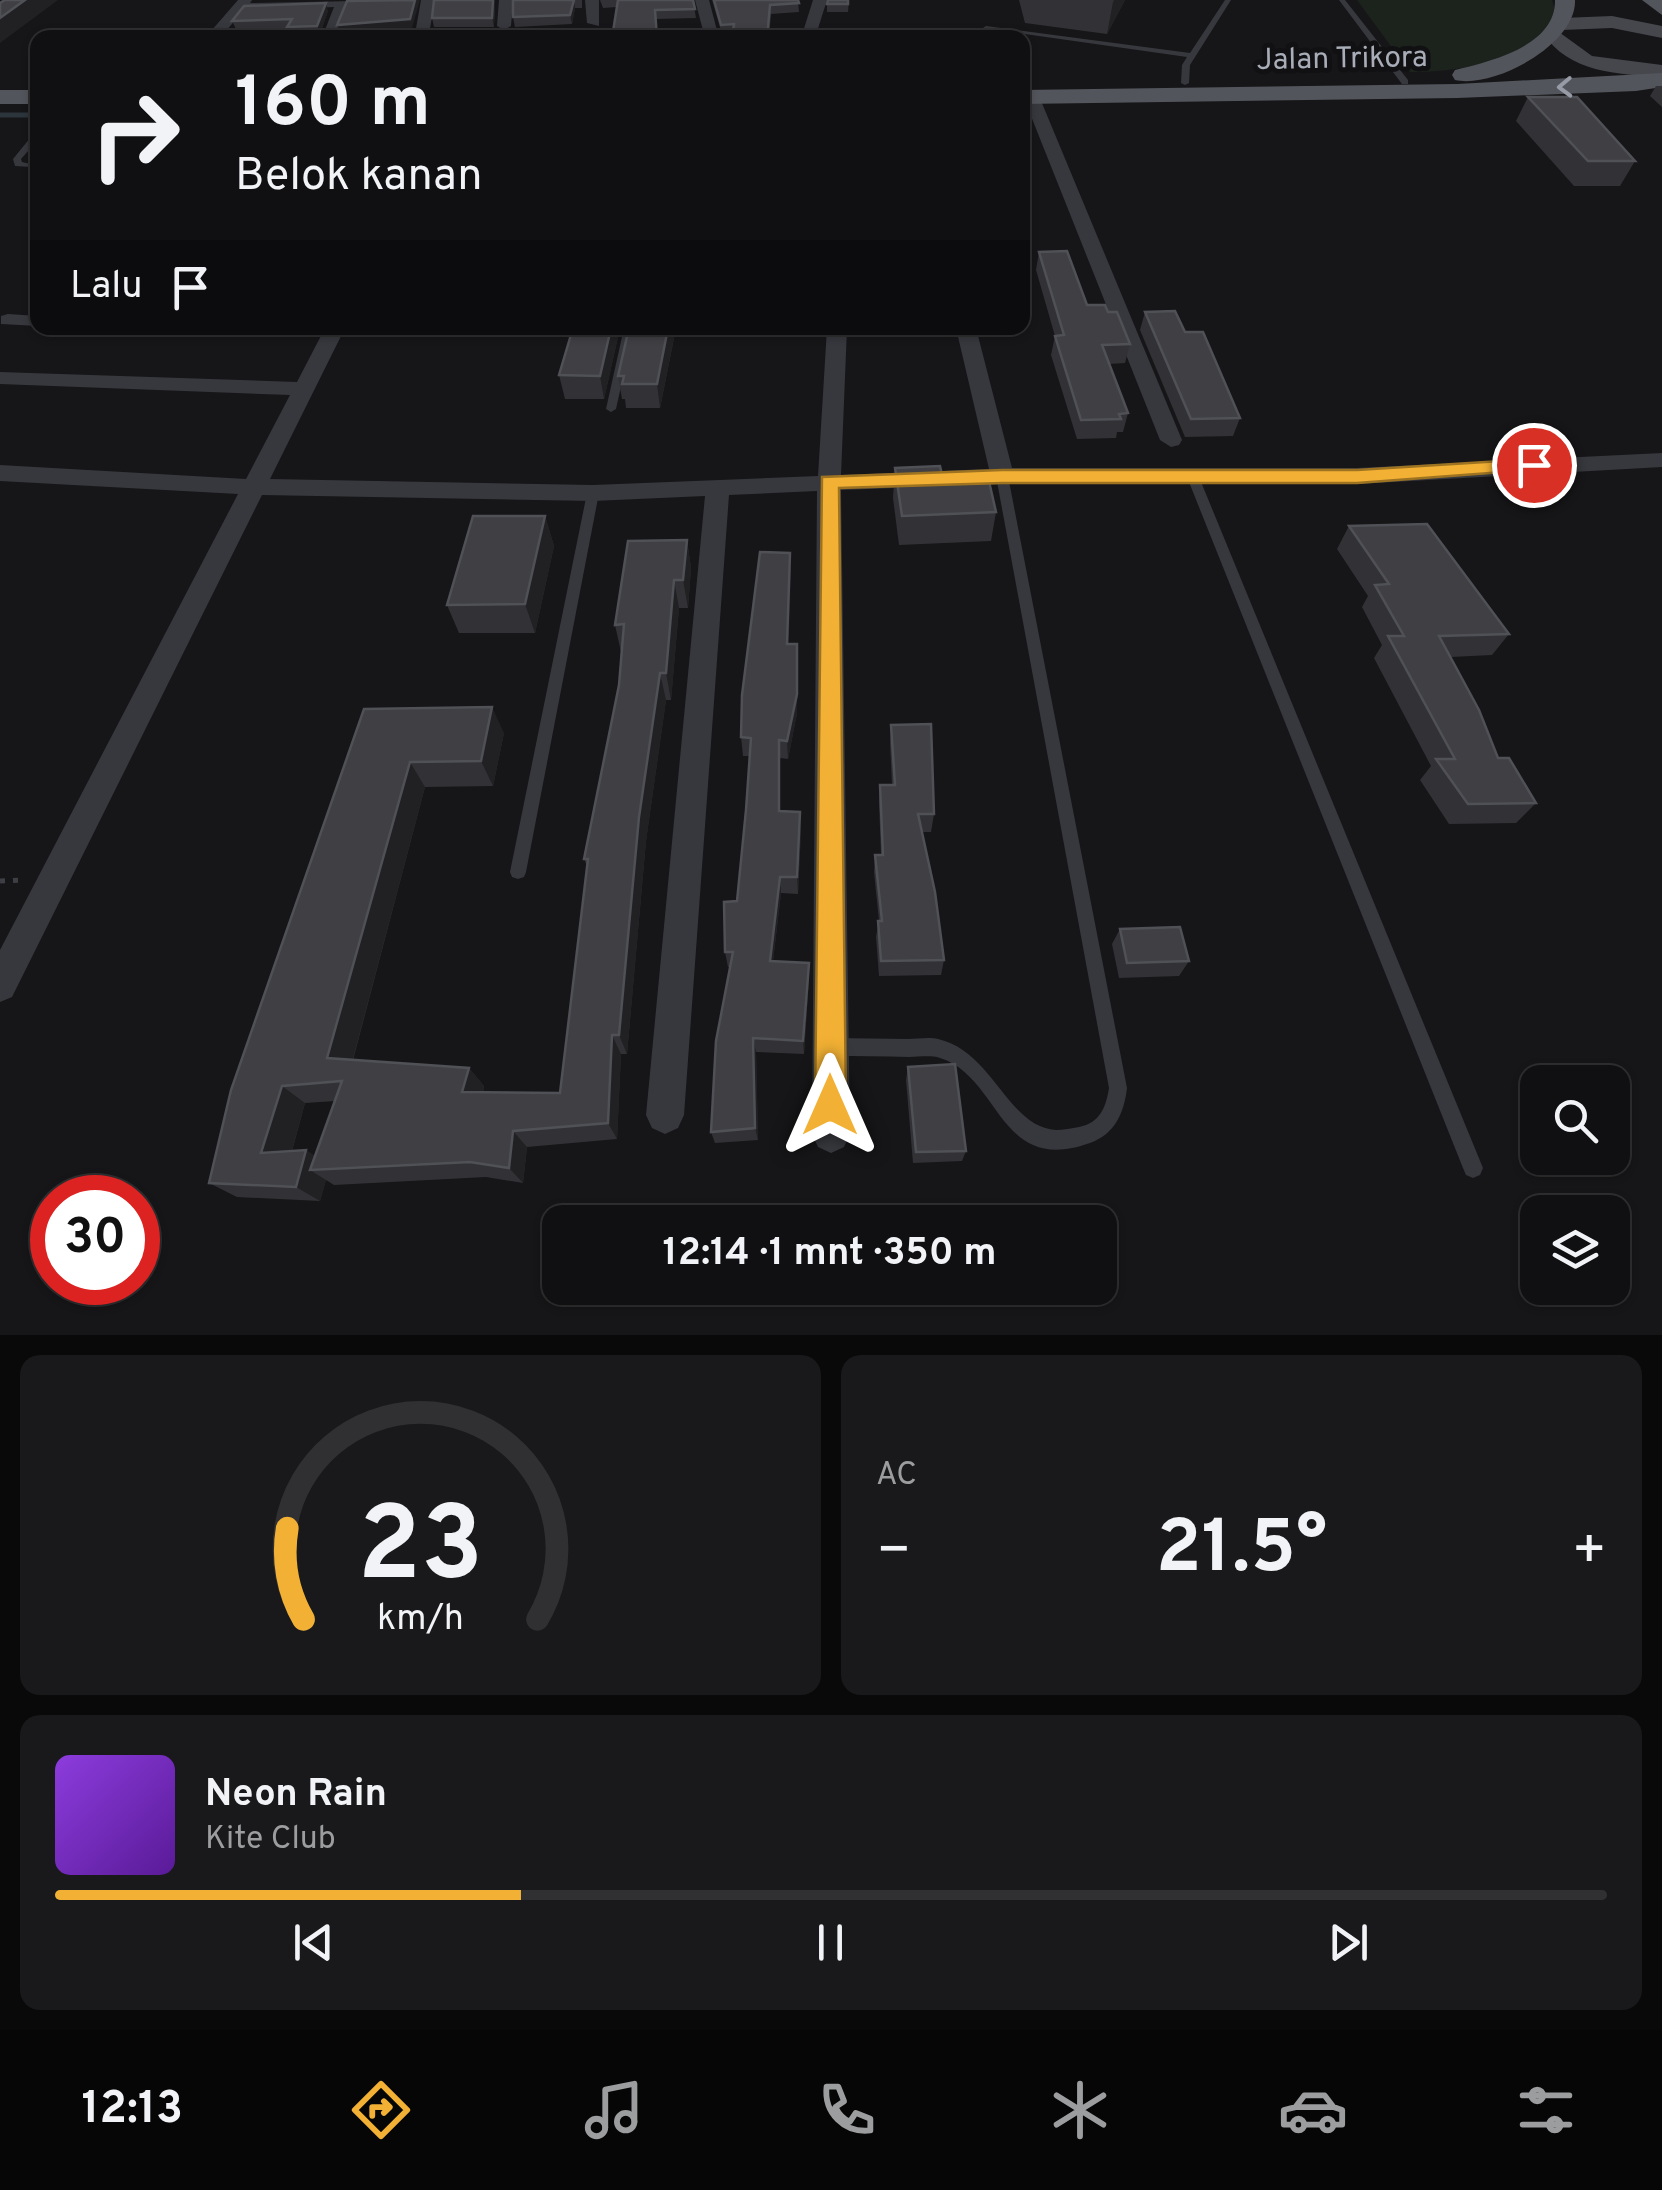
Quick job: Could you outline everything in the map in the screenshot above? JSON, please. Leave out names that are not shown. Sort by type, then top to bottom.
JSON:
[{"type":"main road","points":[[1557,29],[1568,9],[1565,0]]},
{"type":"main road","points":[[1652,0],[1662,9]]},
{"type":"main road","name":"Jalan Trikora","points":[[1030,93],[1404,82],[1497,67],[1557,29]]},
{"type":"main road","name":"Jalan Trikora","points":[[1188,89],[1477,90],[1662,80]]},
{"type":"main road","points":[[0,98],[30,97]]},
{"type":"main road","points":[[0,110],[30,110]]},
{"type":"street","points":[[219,30],[242,4],[398,0]]},
{"type":"street","points":[[423,30],[428,0]]},
{"type":"street","points":[[504,26],[506,0]]},
{"type":"street","points":[[592,0],[594,24]]},
{"type":"street","points":[[702,0],[710,30]]},
{"type":"street","points":[[811,30],[820,0]]},
{"type":"street","points":[[332,30],[342,3]]},
{"type":"street","points":[[1662,32],[1612,22],[1557,29],[1562,48],[1586,59],[1662,71]]},
{"type":"street","points":[[1030,105],[1171,440]]},
{"type":"street","points":[[8,320],[30,319]]},
{"type":"street","points":[[0,985],[330,335]]},
{"type":"street","points":[[830,1134],[829,482],[837,335]]},
{"type":"street","points":[[968,335],[1002,476]]},
{"type":"street","points":[[0,378],[303,389]]},
{"type":"street","points":[[0,473],[253,487],[592,493],[1002,476],[1357,476],[1662,460]]},
{"type":"street","points":[[665,1115],[718,487]]},
{"type":"lane","points":[[1188,89],[1183,74],[1228,0]]},
{"type":"lane","points":[[1342,0],[1404,82]]},
{"type":"lane","points":[[986,28],[1001,30]]},
{"type":"lane","points":[[1030,34],[1193,56]]},
{"type":"lane","points":[[30,144],[16,159],[18,164],[30,165]]},
{"type":"lane","points":[[611,409],[627,335]]},
{"type":"lane","points":[[830,1047],[938,1048],[954,1052],[974,1066],[1017,1125],[1039,1138],[1064,1140],[1091,1134],[1107,1122],[1116,1108],[1118,1088],[1002,476]]},
{"type":"lane","points":[[1193,477],[1472,1168]]},
{"type":"lane","points":[[518,872],[592,493]]},
{"type":"shaded area","points":[[1357,0],[1552,0],[1558,20],[1526,45],[1490,61],[1450,70],[1410,72]]},
{"type":"building","points":[[25,0],[0,18],[0,3]]},
{"type":"building","points":[[415,0],[410,19],[337,25],[347,1]]},
{"type":"building","points":[[434,0],[493,0],[492,18],[432,18]]},
{"type":"building","points":[[513,0],[574,0],[570,15],[513,17]]},
{"type":"building","points":[[618,0],[693,0],[695,9],[655,10],[656,30],[613,30]]},
{"type":"building","points":[[714,0],[799,3],[770,5],[768,30],[733,30],[734,24],[721,25]]},
{"type":"building","points":[[828,0],[848,0],[848,4],[827,4]]},
{"type":"building","points":[[326,3],[317,26],[287,27],[292,19],[232,21],[244,6]]},
{"type":"building","points":[[1528,97],[1577,97],[1635,161],[1588,161]]},
{"type":"building","points":[[1067,251],[1087,305],[1105,305],[1108,312],[1117,312],[1130,344],[1102,345],[1128,413],[1119,414],[1121,419],[1081,420],[1055,336],[1064,335],[1039,252]]},
{"type":"building","points":[[1175,311],[1185,332],[1203,332],[1240,418],[1191,419],[1145,312]]},
{"type":"building","points":[[571,335],[609,335],[600,376],[559,375]]},
{"type":"building","points":[[627,335],[667,335],[657,384],[622,384],[624,376],[618,376]]},
{"type":"building","points":[[940,466],[943,479],[988,477],[996,512],[902,516],[895,468]]},
{"type":"building","points":[[473,516],[545,516],[525,604],[447,605]]},
{"type":"building","points":[[1427,524],[1509,634],[1439,636],[1479,710],[1498,758],[1509,758],[1536,803],[1468,804],[1436,759],[1455,759],[1388,636],[1404,636],[1375,585],[1389,584],[1349,526]]},
{"type":"building","points":[[687,540],[683,580],[674,580],[666,673],[660,673],[639,817],[619,1035],[612,1035],[608,1123],[513,1131],[509,1168],[470,1162],[310,1170],[342,1081],[282,1086],[261,1153],[306,1150],[296,1187],[209,1183],[231,1090],[364,709],[492,707],[481,761],[410,762],[327,1058],[469,1068],[462,1092],[560,1093],[588,859],[584,859],[619,685],[624,624],[615,625],[628,541]]},
{"type":"building","points":[[760,552],[790,553],[787,644],[797,644],[797,694],[787,741],[779,740],[779,811],[800,812],[797,877],[780,877],[770,961],[809,963],[803,1041],[753,1038],[755,1128],[711,1132],[716,1041],[733,952],[725,952],[724,902],[737,901],[746,810],[751,738],[741,737],[742,695]]},
{"type":"building","points":[[931,724],[934,814],[918,814],[935,892],[944,960],[881,961],[878,921],[882,921],[875,855],[883,855],[880,785],[895,785],[891,725]]},
{"type":"building","points":[[1180,927],[1189,961],[1127,963],[1120,929]]},
{"type":"building","points":[[955,1064],[966,1151],[916,1152],[908,1067]]},
{"type":"waterway","points":[[0,115],[30,115]]},
{"type":"route","points":[[830,1105],[829,482],[1002,476],[1357,476],[1534,465]]}]
